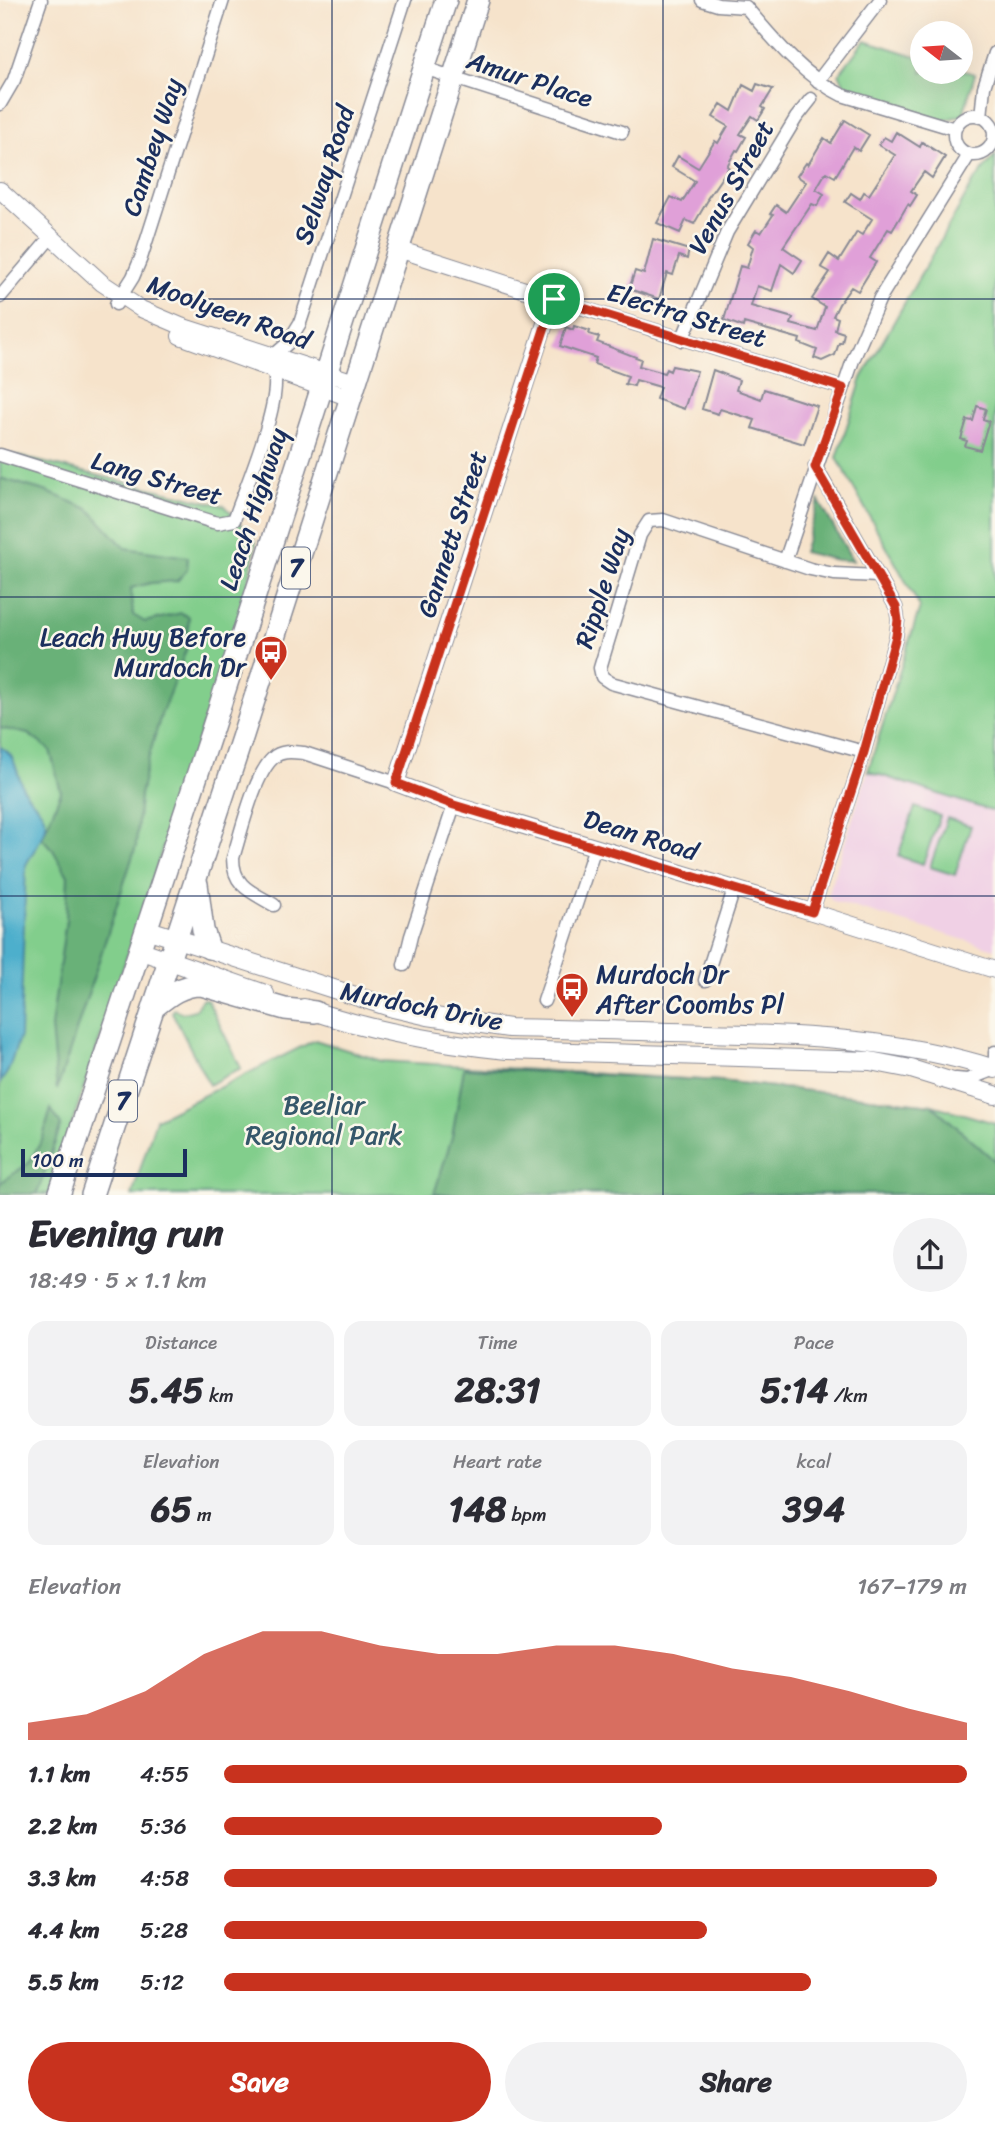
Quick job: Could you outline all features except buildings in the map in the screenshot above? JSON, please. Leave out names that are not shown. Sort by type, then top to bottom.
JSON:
[{"type":"highway","name":"Leach Highway","points":[[59,1195],[212,730],[446,0]]},
{"type":"highway","name":"7","points":[[92,1195],[242,738],[478,0]]},
{"type":"highway","points":[[212,730],[242,738]]},
{"type":"highway","points":[[196,875],[203,930],[209,948]]},
{"type":"highway","points":[[153,1008],[175,991],[201,985],[285,1009],[315,1012]]},
{"type":"main road","name":"Murdoch Drive","points":[[146,929],[393,1008],[467,1023],[509,1028],[814,1035],[904,1045],[995,1068]]},
{"type":"main road","name":"Murdoch Drive","points":[[139,950],[315,1012],[387,1032],[496,1049],[870,1061],[911,1069],[995,1095]]},
{"type":"street","points":[[0,104],[15,80],[41,0]]},
{"type":"street","name":"Cambey Way","points":[[118,300],[133,277],[141,258],[223,0]]},
{"type":"street","name":"Selway Road","points":[[274,364],[300,323],[405,0]]},
{"type":"street","points":[[702,0],[718,5],[747,3],[818,81],[842,95],[955,129]]},
{"type":"street","points":[[818,81],[880,0]]},
{"type":"street","points":[[981,117],[984,87],[995,53]]},
{"type":"street","name":"Amur Place","points":[[424,68],[622,132]]},
{"type":"street","name":"Venus Street","points":[[682,340],[726,232],[796,118],[811,99]]},
{"type":"street","points":[[967,117],[981,117],[992,127],[992,142],[983,153],[969,155],[962,152],[955,143],[955,129],[958,123],[967,117]]},
{"type":"street","points":[[785,561],[843,388],[880,298],[969,155]]},
{"type":"street","name":"Moolyeen Road","points":[[0,190],[48,241]]},
{"type":"street","name":"Moolyeen Road","points":[[0,202],[118,300],[274,364],[353,390]]},
{"type":"street","points":[[0,297],[48,241]]},
{"type":"street","name":"Electra Street","points":[[398,249],[682,340],[843,388]]},
{"type":"street","name":"Gannett Street","points":[[396,783],[554,299]]},
{"type":"street","name":"Lang Street","points":[[0,455],[213,522],[234,520],[271,413],[277,384],[274,364]]},
{"type":"street","points":[[812,912],[864,752],[898,620],[896,607],[815,467]]},
{"type":"street","name":"Ripple Way","points":[[864,752],[629,689],[602,677],[600,668],[640,535],[649,521],[663,520],[785,561],[834,574],[878,576]]},
{"type":"street","name":"Dean Road","points":[[274,905],[238,882],[233,873],[233,858],[260,775],[274,756],[288,751],[304,753],[454,805],[812,912],[995,971]]},
{"type":"street","points":[[404,965],[454,805]]},
{"type":"street","points":[[544,1001],[595,847]]},
{"type":"street","points":[[705,980],[734,889]]},
{"type":"street","points":[[942,1078],[967,1080],[995,1068],[995,1052]]},
{"type":"shaded area","points":[[868,771],[991,811],[995,810],[995,949],[833,901],[828,895]]},
{"type":"green space","points":[[865,40],[910,54],[910,84],[972,84],[963,115],[942,121],[849,92],[839,74]]},
{"type":"green space","points":[[995,155],[995,810],[991,811],[868,771],[920,607],[837,458],[862,378],[973,183]]},
{"type":"green space","points":[[0,452],[225,506],[256,541],[247,591],[49,1194],[0,1194]]},
{"type":"green space","points":[[0,478],[45,491],[89,509],[125,548],[188,557],[187,570],[177,581],[131,588],[133,615],[145,622],[181,613],[189,617],[186,650],[161,715],[148,760],[140,795],[136,846],[57,1090],[51,1027],[66,920],[68,876],[53,850],[42,838],[61,792],[50,750],[28,734],[0,728]]},
{"type":"green space","points":[[819,501],[853,561],[803,552]]},
{"type":"green space","points":[[915,807],[940,816],[923,864],[898,856]]},
{"type":"green space","points":[[947,818],[971,826],[955,875],[930,867]]},
{"type":"green space","points":[[202,999],[207,999],[241,1068],[209,1085],[172,1012],[174,1009],[183,1013],[195,1010]]},
{"type":"green space","name":"Beeliar Regional Park","points":[[315,1040],[382,1061],[721,1081],[932,1105],[995,1123],[995,1194],[132,1195],[156,1119]]},
{"type":"green space","points":[[464,1068],[721,1081],[932,1105],[995,1161],[995,1194],[434,1194],[452,1137]]},
{"type":"green space","points":[[51,1109],[61,1125],[37,1194],[0,1194],[0,1183],[29,1163],[42,1140]]},
{"type":"water","points":[[0,747],[6,750],[13,760],[23,788],[40,810],[46,826],[26,865],[20,1036],[8,1071],[0,1083]]},
{"type":"place","name":"Leach Hwy Before Murdoch Dr","points":[[271,682]]},
{"type":"place","name":"Murdoch Dr After Coombs Pl","points":[[572,1019]]},
{"type":"route","points":[[554,299],[843,388],[815,467],[896,607],[898,620],[864,752],[812,912],[454,805],[396,783],[554,299]]}]
